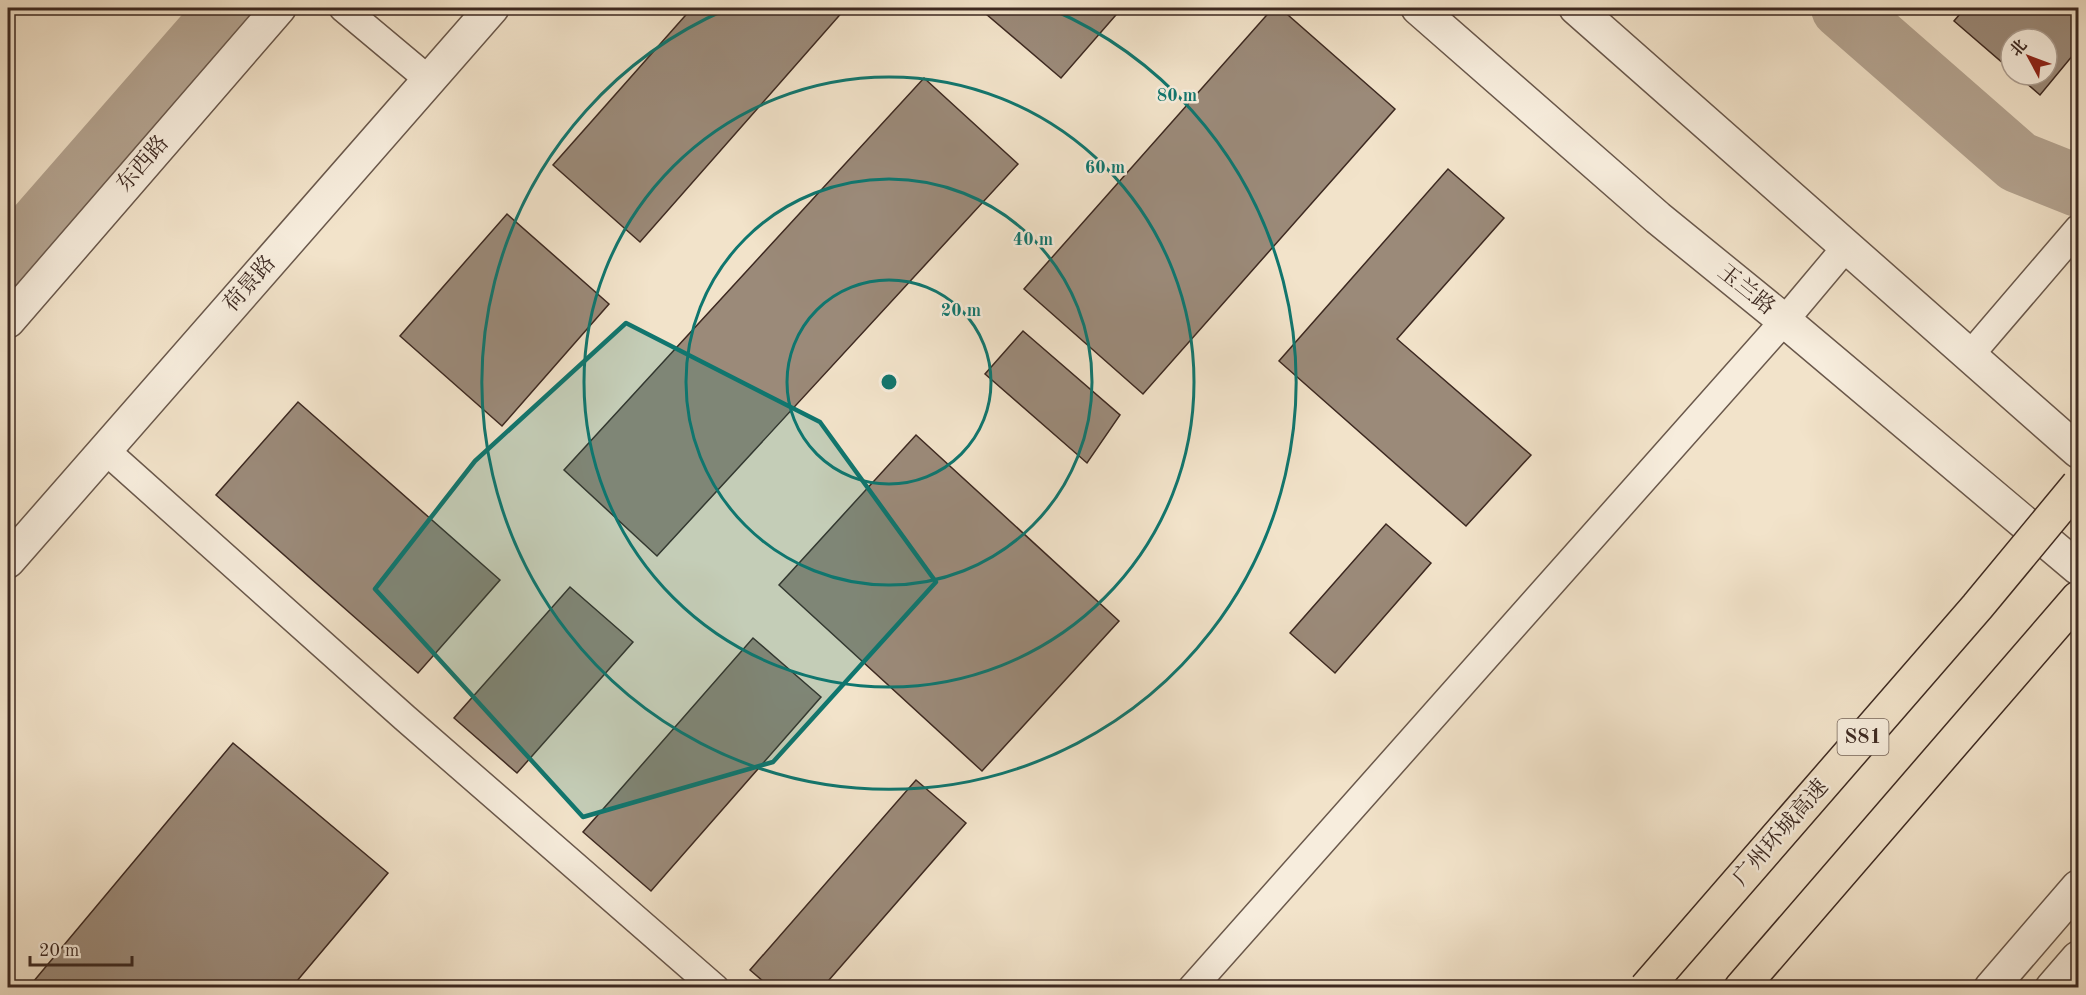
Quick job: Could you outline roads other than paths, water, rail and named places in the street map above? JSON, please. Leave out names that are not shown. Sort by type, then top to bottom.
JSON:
[{"type":"highway","name":"广州环城高速","points":[[1646,987],[1977,607],[2079,485]]},
{"type":"highway","points":[[1741,987],[2079,598]]},
{"type":"street","name":"东西路","points":[[8,321],[279,8]]},
{"type":"street","points":[[343,8],[429,80]]},
{"type":"street","name":"荷景路","points":[[8,561],[492,8]]},
{"type":"street","name":"玉兰路","points":[[1418,8],[1658,218],[2079,568]]},
{"type":"street","points":[[1576,8],[2079,451]]},
{"type":"street","points":[[1970,355],[2079,229]]},
{"type":"street","points":[[1192,987],[1784,321],[1847,246]]},
{"type":"street","points":[[104,449],[405,718],[715,987]]},
{"type":"street","points":[[1991,987],[2079,887]]},
{"type":"street","points":[[2052,987],[2079,958]]},
{"type":"waterway","points":[[8,261],[229,8]]},
{"type":"waterway","points":[[1842,8],[2018,162],[2078,186]]}]
